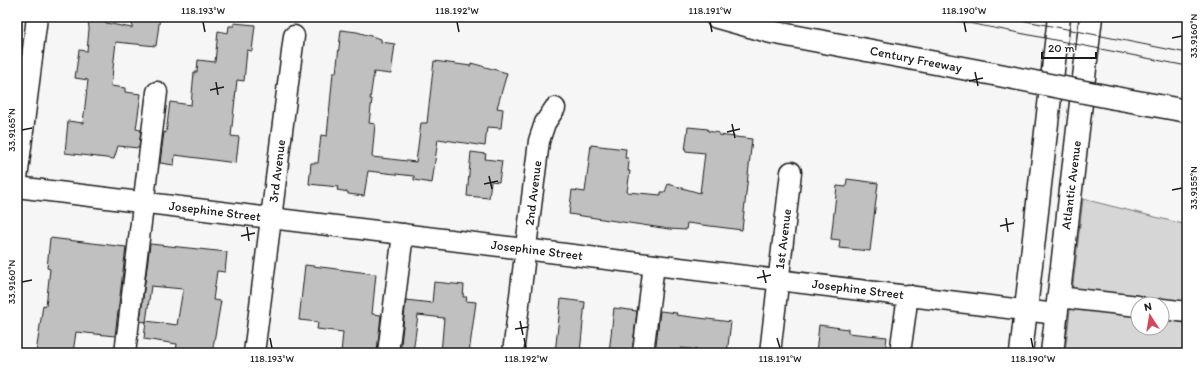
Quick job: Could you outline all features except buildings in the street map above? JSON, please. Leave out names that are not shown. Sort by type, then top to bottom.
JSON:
[{"type":"main road","name":"Century Freeway","points":[[717,17],[771,32],[1187,111]]},
{"type":"main road","points":[[1021,353],[1059,17]]},
{"type":"main road","name":"Atlantic Avenue","points":[[1052,353],[1091,17]]},
{"type":"street","points":[[17,179],[37,17]]},
{"type":"street","name":"3rd Avenue","points":[[254,353],[294,36]]},
{"type":"street","points":[[125,353],[158,92]]},
{"type":"street","name":"2nd Avenue","points":[[513,353],[539,141],[545,123],[556,108]]},
{"type":"street","name":"1st Avenue","points":[[770,353],[791,172]]},
{"type":"street","name":"Josephine Street","points":[[17,187],[1026,310],[1057,305],[1130,306]]},
{"type":"street","points":[[388,353],[403,234]]},
{"type":"street","points":[[643,353],[654,264]]},
{"type":"street","points":[[900,353],[908,295]]},
{"type":"street","points":[[1170,310],[1187,312]]},
{"type":"shaded area","points":[[1083,199],[1187,225],[1187,353],[1065,353]]},
{"type":"tram line","points":[[938,17],[1187,66]]},
{"type":"tram line","points":[[1006,17],[1187,53]]}]
